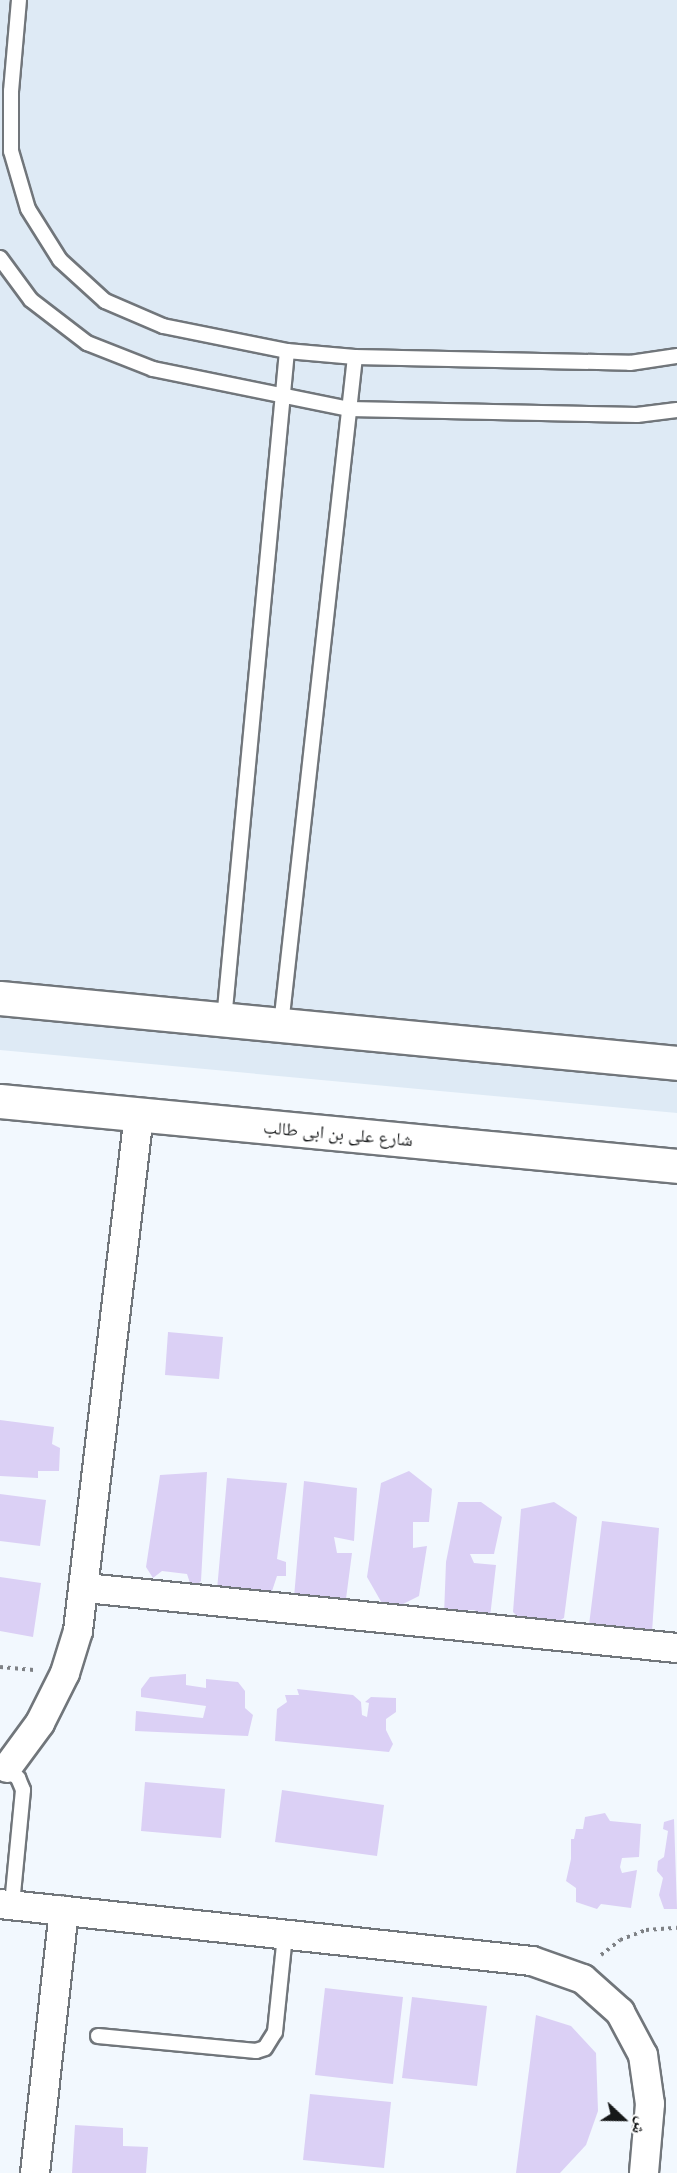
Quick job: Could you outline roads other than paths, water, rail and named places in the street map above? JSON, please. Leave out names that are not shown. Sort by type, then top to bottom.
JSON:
[{"type":"street","points":[[0,998],[677,1063]]},
{"type":"street","name":"شارع على بن ابى طالب","points":[[0,1101],[677,1166]]},
{"type":"street","points":[[4,1767],[40,1724],[65,1673],[86,1588],[139,1114]]},
{"type":"street","points":[[86,1588],[677,1648]]},
{"type":"street","points":[[6,1905],[532,1961],[583,1979],[620,2012],[643,2055],[650,2104],[644,2173]]},
{"type":"street","points":[[35,2173],[64,1911]]},
{"type":"lane","points":[[19,0],[11,91],[11,151],[28,209],[60,260],[105,301],[163,326],[287,351],[355,357],[630,363],[677,356]]},
{"type":"lane","points":[[0,258],[32,300],[87,343],[153,369],[283,399],[349,409],[637,415],[677,410]]},
{"type":"lane","points":[[224,1020],[287,351]]},
{"type":"lane","points":[[281,1025],[355,357]]},
{"type":"lane","points":[[4,1767],[23,1790],[6,1905]]},
{"type":"lane","points":[[98,2036],[256,2051],[265,2048],[275,2032],[285,1935]]}]
